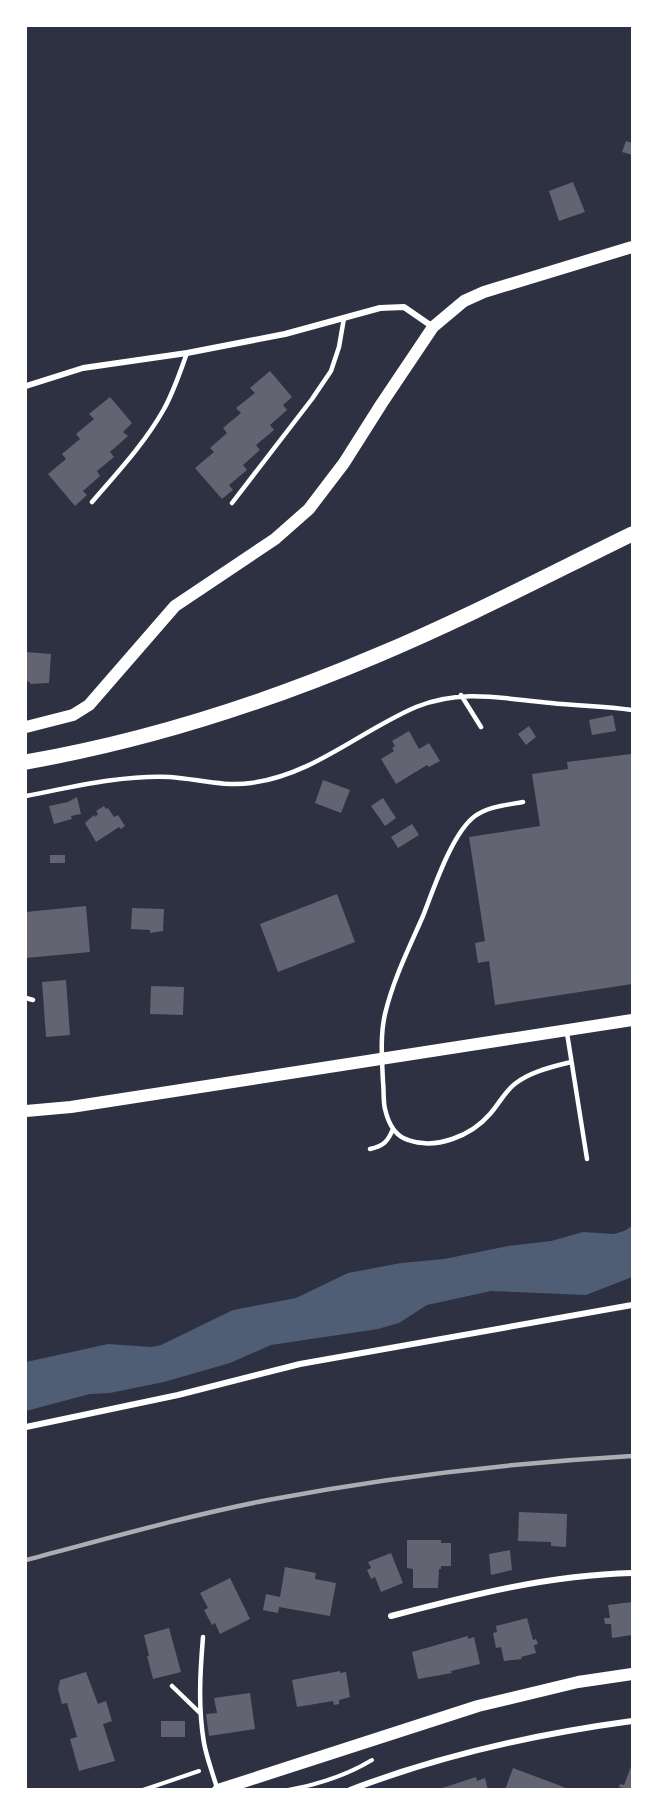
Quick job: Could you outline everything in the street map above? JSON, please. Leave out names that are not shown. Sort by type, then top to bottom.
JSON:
[{"type":"main road","points":[[26,727],[65,718],[89,705],[175,606],[275,539],[309,509],[339,471],[433,327],[464,301],[484,292],[633,247]]},
{"type":"main road","points":[[26,762],[114,745],[232,710],[309,682],[487,606],[633,534]]},
{"type":"main road","points":[[26,1111],[71,1107],[633,1020]]},
{"type":"main road","points":[[217,1790],[477,1706],[578,1682],[633,1674]]},
{"type":"street","points":[[26,386],[84,368],[285,334],[380,308],[404,307],[433,327]]},
{"type":"street","points":[[26,1427],[178,1395],[300,1364],[633,1305]]},
{"type":"street","points":[[391,1616],[474,1594],[528,1583],[582,1576],[633,1574]]},
{"type":"street","points":[[350,1790],[375,1780],[507,1742],[633,1720]]},
{"type":"lane","points":[[232,504],[312,399],[331,370],[339,347],[344,318]]},
{"type":"lane","points":[[92,502],[137,449],[162,412],[176,385],[187,352]]},
{"type":"lane","points":[[26,796],[119,778],[170,777],[235,785],[276,778],[304,769],[385,722],[417,707],[461,695],[597,705],[633,710]]},
{"type":"lane","points":[[461,695],[481,727]]},
{"type":"lane","points":[[523,802],[489,809],[475,816],[451,849],[394,984],[382,1031],[384,1108],[393,1129],[406,1140],[423,1144],[441,1143],[472,1131],[490,1115],[516,1083],[533,1073],[571,1062]]},
{"type":"lane","points":[[26,998],[33,1000]]},
{"type":"lane","points":[[566,1030],[587,1159]]},
{"type":"lane","points":[[370,1149],[379,1147],[388,1141],[393,1129]]},
{"type":"lane","points":[[203,1637],[200,1713],[205,1746],[217,1790]]},
{"type":"lane","points":[[172,1686],[200,1713]]},
{"type":"water","points":[[632,1226],[632,1277],[586,1295],[491,1291],[427,1305],[399,1323],[378,1329],[271,1345],[230,1363],[164,1382],[110,1393],[90,1394],[26,1411],[26,1362],[108,1344],[151,1347],[161,1345],[233,1310],[296,1298],[348,1273],[551,1241],[583,1232],[614,1234]]},
{"type":"building","points":[[626,141],[632,143],[632,155],[622,152]]},
{"type":"building","points":[[573,182],[585,212],[559,221],[549,191]]},
{"type":"building","points":[[270,371],[292,397],[283,405],[287,410],[270,425],[274,430],[256,445],[260,450],[243,465],[247,470],[229,485],[233,490],[222,499],[195,468],[214,452],[210,448],[227,433],[223,428],[241,413],[236,408],[255,393],[250,388]]},
{"type":"building","points":[[110,397],[132,423],[123,432],[128,436],[110,452],[114,457],[97,471],[100,476],[83,491],[87,495],[75,506],[48,474],[66,459],[62,454],[80,439],[76,434],[94,419],[89,414]]},
{"type":"building","points":[[26,652],[51,654],[49,683],[30,684],[26,681]]},
{"type":"building","points":[[613,715],[616,731],[592,735],[589,720]]},
{"type":"building","points":[[529,726],[536,737],[526,745],[518,734]]},
{"type":"building","points":[[409,731],[419,749],[429,743],[440,761],[429,767],[427,765],[396,784],[381,759],[394,751],[392,748],[395,746],[392,741]]},
{"type":"building","points":[[631,754],[632,984],[495,1005],[489,961],[478,963],[475,943],[485,941],[469,837],[540,826],[532,774],[568,769],[567,762]]},
{"type":"building","points":[[323,780],[350,790],[341,813],[315,803]]},
{"type":"building","points":[[77,797],[81,814],[54,824],[49,806],[68,802]]},
{"type":"building","points":[[383,798],[396,818],[385,826],[371,806]]},
{"type":"building","points":[[104,806],[114,817],[118,815],[125,826],[121,829],[119,827],[96,842],[85,823],[94,815],[95,817],[98,814],[96,811]]},
{"type":"building","points":[[412,824],[419,835],[398,848],[391,837]]},
{"type":"building","points":[[50,855],[65,855],[65,863],[50,863]]},
{"type":"building","points":[[337,894],[355,942],[278,972],[260,924]]},
{"type":"building","points":[[86,906],[90,952],[26,958],[26,912]]},
{"type":"building","points":[[132,908],[164,909],[163,931],[150,933],[150,930],[131,929]]},
{"type":"building","points":[[66,980],[70,1035],[46,1037],[42,982]]},
{"type":"building","points":[[151,986],[184,987],[183,1015],[150,1014]]},
{"type":"building","points":[[519,1512],[567,1514],[566,1547],[551,1546],[551,1542],[518,1541]]},
{"type":"building","points":[[407,1540],[441,1540],[441,1543],[451,1543],[451,1566],[441,1566],[439,1569],[438,1588],[413,1588],[413,1569],[407,1568]]},
{"type":"building","points":[[510,1550],[512,1570],[491,1575],[489,1554]]},
{"type":"building","points":[[391,1553],[403,1583],[381,1592],[375,1577],[371,1579],[367,1570],[371,1568],[368,1562]]},
{"type":"building","points":[[285,1567],[316,1573],[315,1579],[336,1583],[330,1616],[279,1607],[278,1613],[263,1610],[266,1594],[280,1597]]},
{"type":"building","points":[[230,1578],[250,1619],[220,1634],[215,1623],[212,1625],[204,1610],[208,1608],[200,1593]]},
{"type":"building","points":[[632,1602],[632,1635],[612,1638],[611,1624],[605,1624],[604,1618],[610,1618],[608,1605]]},
{"type":"building","points":[[527,1618],[533,1640],[536,1639],[538,1644],[534,1645],[536,1653],[521,1657],[522,1659],[504,1661],[501,1647],[496,1648],[493,1633],[497,1632],[496,1626]]},
{"type":"building","points":[[169,1628],[181,1672],[153,1679],[144,1635]]},
{"type":"building","points":[[468,1636],[468,1639],[474,1637],[480,1664],[451,1671],[452,1673],[418,1679],[412,1652]]},
{"type":"building","points":[[340,1671],[340,1673],[346,1672],[350,1697],[339,1700],[339,1704],[334,1705],[333,1701],[297,1707],[292,1680]]},
{"type":"building","points":[[86,1672],[98,1704],[106,1701],[112,1721],[103,1724],[115,1761],[79,1771],[70,1739],[77,1737],[67,1703],[62,1704],[58,1689],[60,1680]]},
{"type":"building","points":[[250,1693],[255,1729],[209,1736],[206,1714],[217,1713],[214,1698]]},
{"type":"building","points":[[161,1721],[185,1721],[185,1737],[161,1737]]},
{"type":"building","points":[[632,1764],[632,1790],[619,1787],[620,1784],[624,1785]]},
{"type":"building","points":[[513,1768],[561,1786],[569,1790],[505,1790]]},
{"type":"building","points":[[476,1777],[477,1781],[485,1778],[488,1790],[436,1790]]},
{"type":"railway","points":[[26,1560],[207,1513],[358,1484],[449,1472],[632,1456]]}]
